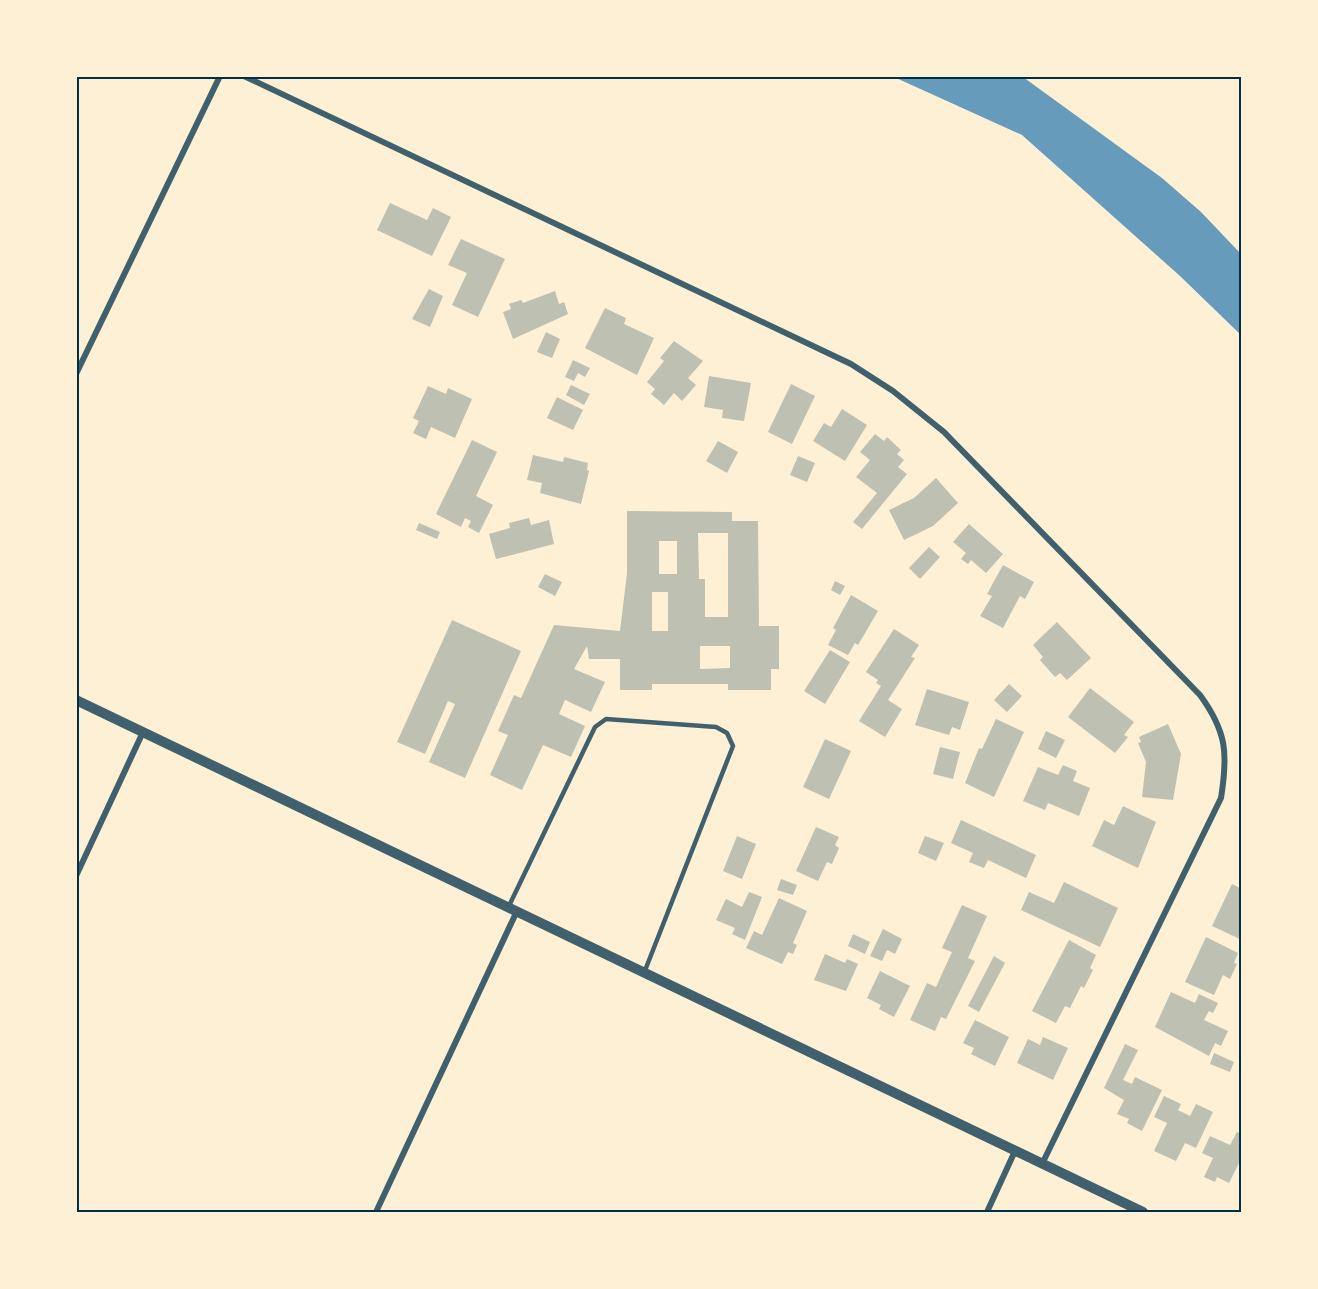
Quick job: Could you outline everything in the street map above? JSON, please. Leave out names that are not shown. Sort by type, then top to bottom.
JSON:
[{"type":"street","points":[[76,374],[220,76]]},
{"type":"street","points":[[244,76],[851,364],[893,390],[944,432],[1200,695],[1210,709],[1224,738],[1226,767],[1221,798],[1042,1164]]},
{"type":"street","points":[[76,700],[1143,1212]]},
{"type":"street","points":[[76,876],[143,732]]},
{"type":"street","points":[[376,1212],[513,910]]},
{"type":"street","points":[[987,1212],[1015,1151]]},
{"type":"lane","points":[[513,910],[595,727],[606,719],[716,727],[726,733],[733,746],[644,973]]},
{"type":"water","points":[[894,77],[1023,77],[1162,178],[1201,212],[1241,254],[1241,335],[1180,276],[1022,135]]},
{"type":"building","points":[[390,203],[427,220],[433,208],[451,217],[432,256],[377,230]]},
{"type":"building","points":[[461,239],[505,259],[478,317],[452,305],[467,273],[448,265]]},
{"type":"building","points":[[429,289],[443,296],[430,327],[412,319]]},
{"type":"building","points":[[555,291],[559,304],[564,302],[568,314],[513,339],[503,312],[511,309],[509,304],[521,300],[523,303]]},
{"type":"building","points":[[605,308],[626,318],[624,324],[654,338],[637,375],[585,348]]},
{"type":"building","points":[[546,332],[560,339],[552,358],[537,352]]},
{"type":"building","points":[[674,341],[703,361],[688,378],[696,385],[682,401],[674,393],[664,405],[651,394],[655,389],[647,382],[664,361],[660,358]]},
{"type":"building","points":[[573,360],[590,368],[585,377],[578,373],[574,381],[565,377]]},
{"type":"building","points":[[709,376],[751,383],[744,421],[722,418],[723,410],[704,407]]},
{"type":"building","points":[[791,384],[815,396],[792,444],[768,432]]},
{"type":"building","points":[[571,385],[590,394],[584,405],[566,395]]},
{"type":"building","points":[[428,386],[446,394],[448,388],[472,399],[455,438],[431,427],[426,439],[413,433],[419,421],[413,418]]},
{"type":"building","points":[[557,397],[583,410],[573,430],[547,418]]},
{"type":"building","points":[[842,409],[867,425],[845,461],[813,441],[824,423],[831,427]]},
{"type":"building","points":[[875,434],[884,441],[887,437],[901,450],[897,454],[904,460],[898,467],[907,474],[862,529],[853,522],[877,493],[856,477],[870,460],[860,452]]},
{"type":"building","points":[[472,440],[497,452],[476,496],[493,505],[479,533],[468,527],[471,521],[465,518],[461,527],[436,514]]},
{"type":"building","points":[[718,441],[738,452],[727,473],[706,461]]},
{"type":"building","points":[[533,455],[563,462],[564,457],[588,463],[587,470],[589,471],[581,504],[540,493],[542,483],[527,480]]},
{"type":"building","points":[[798,456],[815,463],[807,482],[790,475]]},
{"type":"building","points":[[936,478],[958,503],[933,526],[904,540],[889,510],[914,498]]},
{"type":"building","points":[[627,511],[732,512],[732,521],[758,521],[759,626],[779,626],[779,669],[771,669],[771,690],[728,690],[728,684],[652,684],[652,690],[620,690],[620,659],[589,659],[587,646],[574,669],[605,682],[591,712],[565,700],[559,714],[585,726],[571,757],[543,745],[522,790],[490,775],[508,735],[498,731],[514,695],[521,698],[554,625],[620,631],[627,573]],"holes":[[[698,533],[728,533],[728,617],[705,617],[705,579],[699,579]],[[659,541],[677,541],[677,574],[659,574]],[[652,592],[668,592],[668,631],[652,631]],[[700,646],[730,646],[730,668],[700,669]]]},
{"type":"building","points":[[529,518],[531,525],[549,520],[554,544],[496,559],[489,534],[510,528],[509,523]]},
{"type":"building","points":[[419,523],[440,532],[437,539],[416,530]]},
{"type":"building","points":[[969,524],[1003,554],[986,573],[971,560],[968,564],[961,559],[966,553],[953,542]]},
{"type":"building","points":[[929,547],[940,557],[920,579],[909,568]]},
{"type":"building","points":[[1003,565],[1034,582],[1025,599],[1020,596],[1003,628],[980,616],[992,596],[987,594]]},
{"type":"building","points":[[545,574],[562,582],[555,596],[538,587]]},
{"type":"building","points":[[835,581],[845,586],[840,595],[831,590]]},
{"type":"building","points":[[851,595],[878,611],[858,645],[855,643],[848,655],[828,645],[836,630],[833,628]]},
{"type":"building","points":[[452,620],[521,651],[465,778],[429,762],[455,704],[448,701],[425,754],[397,742]]},
{"type":"building","points":[[1057,622],[1091,658],[1067,680],[1060,673],[1055,677],[1040,660],[1043,657],[1033,645]]},
{"type":"building","points":[[894,629],[919,645],[911,657],[915,658],[888,700],[902,709],[885,737],[859,721],[881,686],[876,683],[878,680],[866,672]]},
{"type":"building","points":[[830,650],[850,662],[825,704],[804,691]]},
{"type":"building","points":[[1009,684],[1022,696],[1007,712],[994,700]]},
{"type":"building","points":[[1090,688],[1134,722],[1124,735],[1128,737],[1115,753],[1068,717]]},
{"type":"building","points":[[927,689],[969,702],[960,730],[952,727],[949,735],[915,725]]},
{"type":"building","points":[[996,719],[1024,732],[994,797],[965,783],[979,748],[982,749]]},
{"type":"building","points":[[1168,724],[1181,754],[1173,800],[1142,797],[1146,762],[1138,743],[1141,742],[1139,737]]},
{"type":"building","points":[[1046,731],[1065,740],[1056,758],[1038,749]]},
{"type":"building","points":[[825,739],[851,751],[829,799],[803,787]]},
{"type":"building","points":[[940,747],[960,752],[953,779],[933,774]]},
{"type":"building","points":[[1063,765],[1077,771],[1073,781],[1090,788],[1079,816],[1048,803],[1045,810],[1023,801],[1038,767],[1058,775]]},
{"type":"building","points":[[1123,806],[1156,822],[1138,868],[1092,846],[1104,820],[1114,825]]},
{"type":"building","points":[[961,820],[1036,855],[1026,878],[988,860],[984,868],[969,862],[973,853],[951,843]]},
{"type":"building","points":[[816,827],[839,837],[835,845],[839,848],[832,864],[827,862],[818,881],[796,871]]},
{"type":"building","points":[[737,836],[756,844],[742,879],[723,871]]},
{"type":"building","points":[[925,836],[944,843],[936,861],[918,853]]},
{"type":"building","points":[[781,879],[797,885],[793,895],[777,890]]},
{"type":"building","points":[[1064,882],[1118,908],[1100,947],[1021,910],[1029,892],[1054,903]]},
{"type":"building","points":[[1232,884],[1242,889],[1242,940],[1212,926]]},
{"type":"building","points":[[749,892],[762,897],[745,940],[732,934],[735,928],[716,920],[726,899],[742,907]]},
{"type":"building","points":[[779,898],[807,911],[793,943],[797,945],[793,954],[788,952],[782,964],[746,948],[754,931],[762,935]]},
{"type":"building","points":[[962,905],[987,916],[968,958],[975,961],[946,1019],[941,1017],[935,1031],[910,1020],[927,983],[936,987],[952,952],[942,948]]},
{"type":"building","points":[[883,929],[902,939],[895,954],[887,950],[882,961],[870,956]]},
{"type":"building","points":[[853,934],[870,942],[865,954],[848,946]]},
{"type":"building","points":[[1206,937],[1238,953],[1234,963],[1237,964],[1230,979],[1223,975],[1214,995],[1185,982]]},
{"type":"building","points":[[1069,940],[1096,955],[1090,968],[1093,970],[1084,988],[1081,986],[1070,1008],[1065,1006],[1056,1023],[1032,1011]]},
{"type":"building","points":[[825,954],[845,963],[847,959],[858,964],[846,991],[814,980]]},
{"type":"building","points":[[994,956],[1005,963],[979,1012],[968,1006]]},
{"type":"building","points":[[880,971],[910,986],[894,1017],[879,1009],[881,1005],[867,998]]},
{"type":"building","points":[[1171,992],[1195,1003],[1199,994],[1218,1003],[1213,1013],[1209,1011],[1204,1020],[1228,1031],[1221,1046],[1215,1043],[1209,1056],[1155,1027]]},
{"type":"building","points":[[975,1020],[1009,1037],[995,1066],[971,1054],[974,1048],[963,1043]]},
{"type":"building","points":[[1043,1037],[1068,1048],[1053,1080],[1017,1063],[1028,1039],[1040,1045]]},
{"type":"building","points":[[1125,1044],[1138,1050],[1123,1080],[1132,1084],[1135,1077],[1162,1090],[1142,1131],[1127,1123],[1129,1119],[1117,1114],[1124,1100],[1104,1088]]},
{"type":"building","points":[[1214,1053],[1234,1062],[1230,1072],[1210,1064]]},
{"type":"building","points":[[1164,1096],[1181,1104],[1178,1110],[1190,1116],[1196,1104],[1213,1112],[1196,1148],[1185,1143],[1176,1161],[1154,1151],[1167,1123],[1154,1117]]},
{"type":"building","points":[[1237,1132],[1242,1134],[1242,1157],[1229,1183],[1217,1177],[1215,1182],[1204,1177],[1213,1158],[1202,1153],[1210,1136],[1230,1145]]}]
